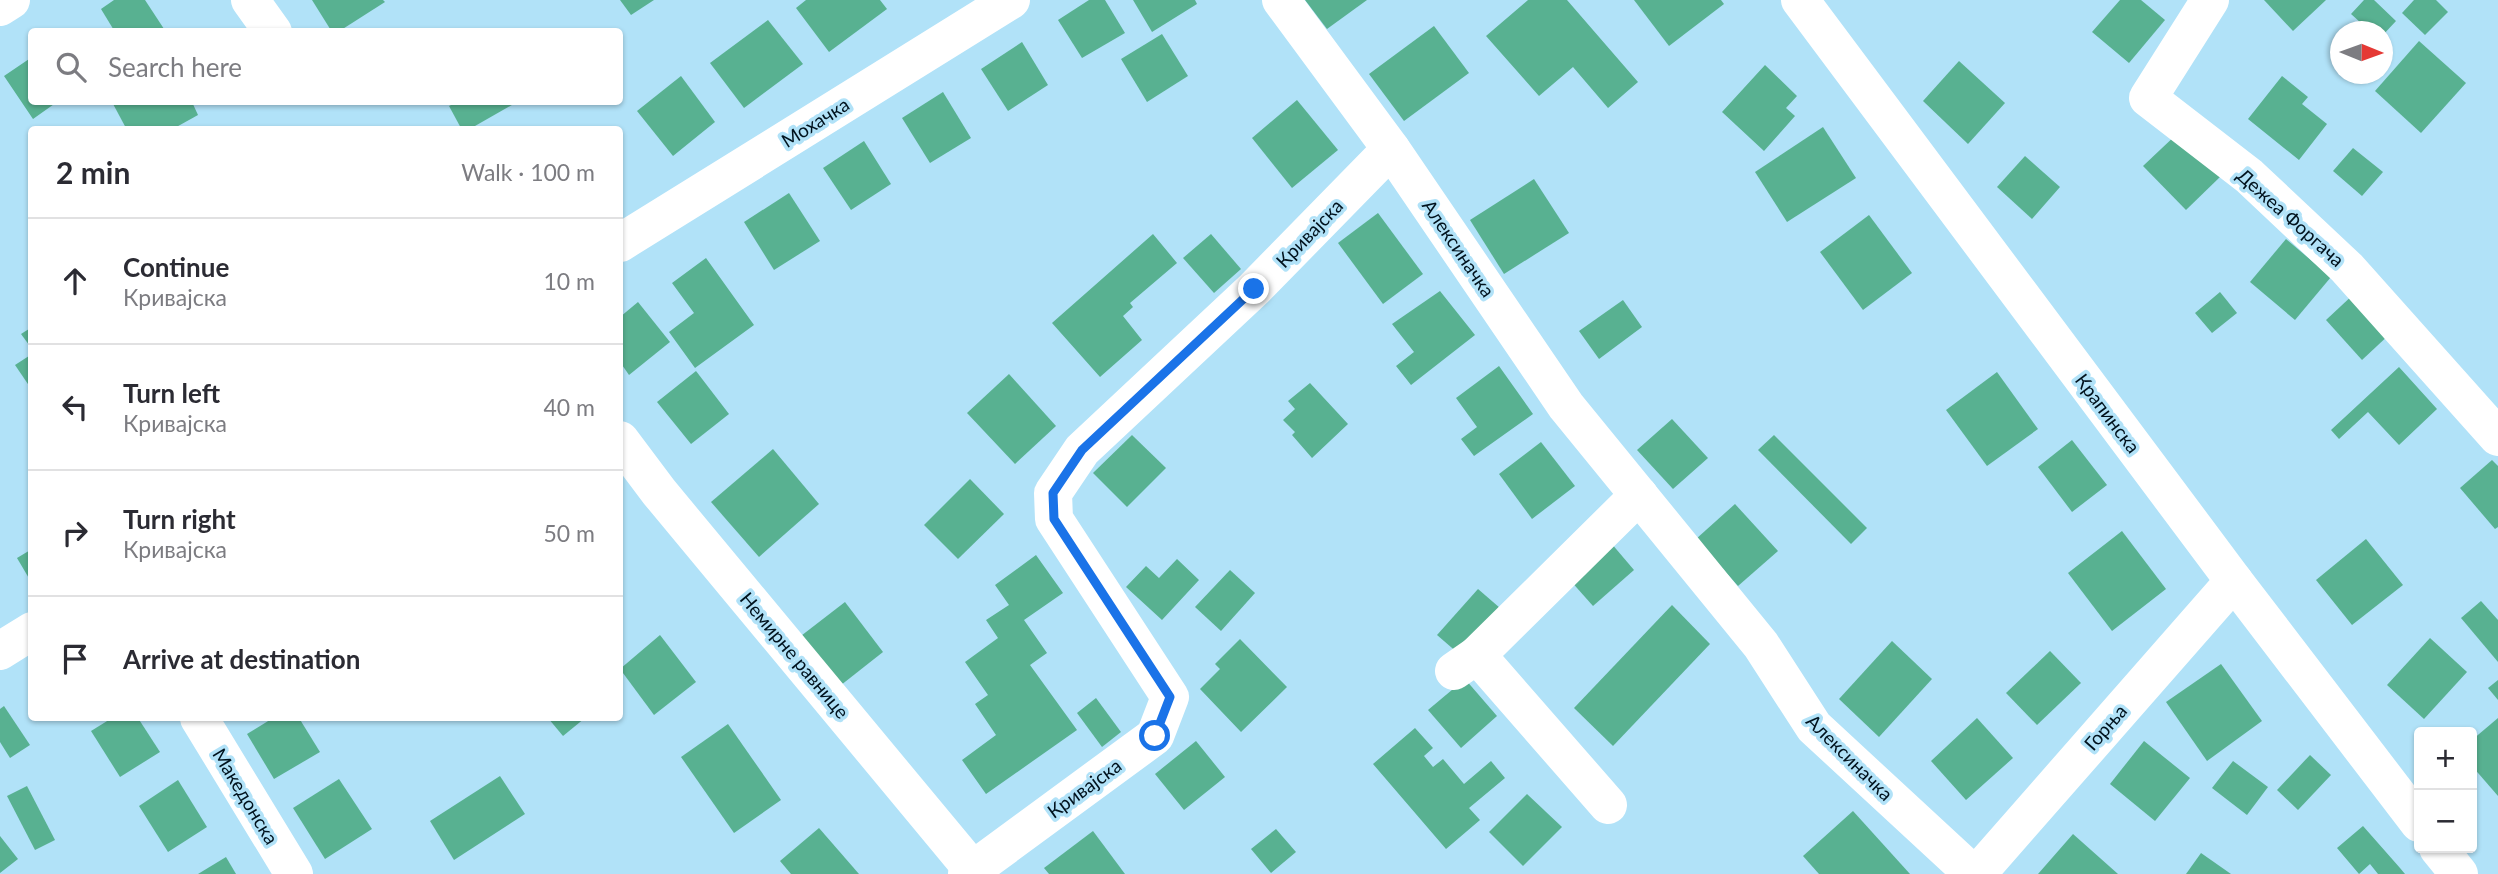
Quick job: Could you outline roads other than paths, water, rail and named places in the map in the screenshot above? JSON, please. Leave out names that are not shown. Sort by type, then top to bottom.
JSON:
[{"type":"street","points":[[0,7],[11,0]]},
{"type":"street","points":[[250,0],[270,28]]},
{"type":"street","name":"Мохачка","points":[[623,241],[1010,0]]},
{"type":"street","name":"Алексиначка","points":[[1281,0],[1391,149],[1566,406],[1761,645],[1814,727],[1975,874]]},
{"type":"street","name":"Крапинска","points":[[1800,0],[2234,581],[2414,816]]},
{"type":"street","name":"Дежеа Форгача","points":[[2210,0],[2148,98],[2249,176],[2347,268],[2498,437]]},
{"type":"street","name":"Кривајска","points":[[969,871],[1155,736],[1170,697],[1054,519],[1053,493],[1082,450],[1254,289],[1391,149]]},
{"type":"street","name":"Немирне равнице","points":[[623,444],[659,492],[969,871]]},
{"type":"street","points":[[1608,805],[1465,663],[1639,495]]},
{"type":"street","name":"Горња","points":[[1975,874],[2234,581]]},
{"type":"street","points":[[0,651],[28,634]]},
{"type":"street","name":"Македонска","points":[[201,721],[294,874]]},
{"type":"street","points":[[2442,853],[2459,874]]}]
